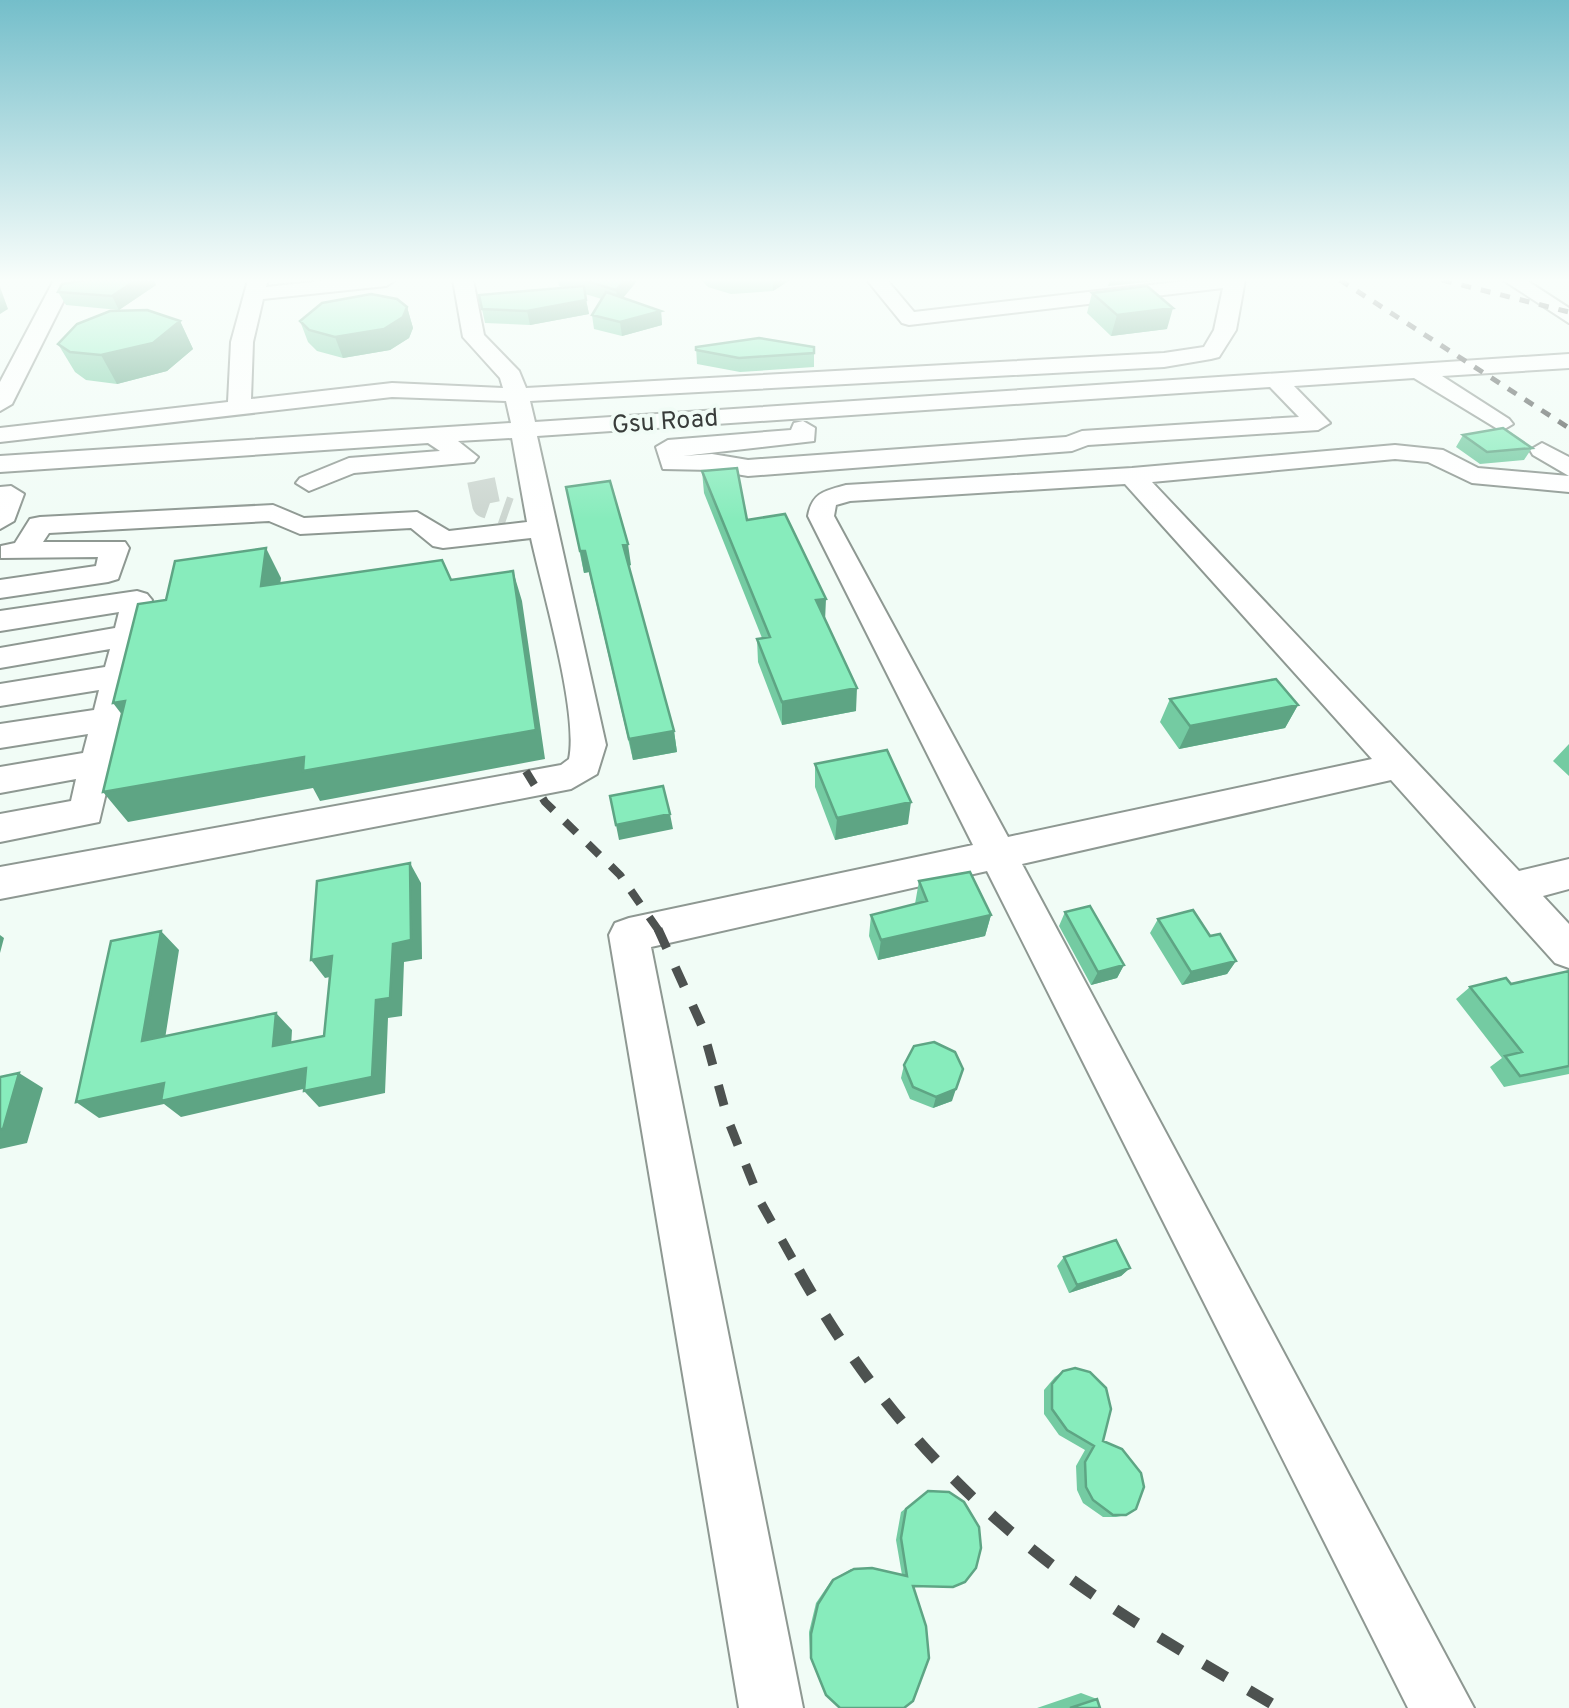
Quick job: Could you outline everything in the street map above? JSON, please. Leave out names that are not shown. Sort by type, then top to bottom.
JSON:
[{"type":"street","points":[[0,404],[23,360]]},
{"type":"street","points":[[239,408],[241,360]]},
{"type":"street","points":[[0,882],[571,776],[585,765],[589,745],[580,684],[530,518],[524,429],[511,376],[495,360]]},
{"type":"street","points":[[0,435],[392,390],[516,396],[1166,360]]},
{"type":"street","name":"Gsu Road","points":[[0,464],[1569,361]]},
{"type":"street","points":[[114,456],[144,438],[186,424],[227,419],[276,427],[388,420],[466,393],[498,363]]},
{"type":"street","points":[[1417,370],[1501,424]]},
{"type":"street","points":[[814,436],[668,447],[672,464],[712,462],[748,468],[1072,444],[1082,438],[1318,423],[1274,380]]},
{"type":"street","points":[[1143,388],[1182,432]]},
{"type":"street","points":[[971,400],[1000,450]]},
{"type":"street","points":[[930,428],[1299,404]]},
{"type":"street","points":[[797,411],[814,436],[816,463]]},
{"type":"street","points":[[432,435],[480,468],[481,480]]},
{"type":"street","points":[[330,442],[329,454],[407,502],[443,540],[530,518]]},
{"type":"street","points":[[287,445],[282,464],[377,522]]},
{"type":"street","points":[[1542,450],[1569,468]]},
{"type":"street","points":[[1442,1708],[822,516],[824,501],[846,494],[1132,476],[1395,452],[1434,455],[1472,476],[1569,484]]},
{"type":"street","points":[[309,483],[350,466],[465,457]]},
{"type":"street","points":[[1132,476],[1569,951]]},
{"type":"street","points":[[0,495],[11,494],[0,521]]},
{"type":"street","points":[[0,580],[11,549],[40,525],[272,513],[300,526],[377,522],[407,502]]},
{"type":"street","points":[[0,590],[108,573],[116,548],[11,549]]},
{"type":"street","points":[[0,621],[137,600],[86,812],[0,828]]},
{"type":"street","points":[[0,658],[128,636]]},
{"type":"street","points":[[0,695],[119,676]]},
{"type":"street","points":[[0,736],[108,718]]},
{"type":"street","points":[[0,780],[98,763]]},
{"type":"street","points":[[771,1708],[629,935],[1399,766]]},
{"type":"street","points":[[64,871],[77,814]]},
{"type":"street","points":[[1512,888],[1569,874]]},
{"type":"building","points":[[1503,428],[1532,448],[1487,452],[1463,435]]},
{"type":"building","points":[[737,468],[747,520],[785,514],[826,599],[816,600],[857,688],[782,702],[757,639],[770,637],[702,471]]},
{"type":"building","points":[[610,481],[628,544],[623,545],[674,731],[629,739],[566,487]]},
{"type":"building","points":[[266,548],[261,586],[442,560],[451,580],[513,571],[536,730],[303,771],[304,757],[103,792],[125,701],[113,703],[138,604],[166,600],[175,561]]},
{"type":"building","points":[[1276,679],[1298,705],[1190,726],[1170,699]]},
{"type":"building","points":[[887,750],[911,802],[837,818],[815,764]]},
{"type":"building","points":[[663,786],[670,814],[616,825],[610,796]]},
{"type":"building","points":[[410,863],[411,940],[393,944],[390,998],[376,1000],[372,1077],[304,1091],[306,1068],[161,1101],[164,1083],[76,1102],[111,941],[161,931],[142,1041],[276,1013],[273,1046],[324,1036],[332,956],[311,960],[317,881]]},
{"type":"building","points":[[970,872],[991,915],[881,940],[871,915],[927,901],[919,881]]},
{"type":"building","points":[[1090,906],[1124,965],[1098,972],[1065,912]]},
{"type":"building","points":[[1193,910],[1210,936],[1220,934],[1236,961],[1191,972],[1158,919]]},
{"type":"building","points":[[1569,971],[1569,1066],[1520,1076],[1505,1056],[1522,1052],[1470,987],[1506,978],[1511,984]]},
{"type":"building","points":[[934,1042],[955,1052],[963,1069],[956,1089],[936,1097],[913,1087],[904,1065],[914,1046]]},
{"type":"building","points":[[19,1073],[3,1129],[0,1129],[0,1077]]},
{"type":"building","points":[[1116,1240],[1130,1268],[1077,1285],[1064,1257]]},
{"type":"building","points":[[1075,1368],[1090,1372],[1106,1388],[1111,1409],[1103,1441],[1122,1449],[1141,1473],[1144,1487],[1136,1509],[1126,1515],[1113,1515],[1093,1500],[1086,1487],[1085,1462],[1094,1446],[1067,1430],[1052,1409],[1052,1384],[1063,1371]]},
{"type":"building","points":[[928,1491],[949,1492],[964,1502],[979,1527],[981,1548],[976,1568],[965,1582],[953,1587],[913,1586],[926,1626],[929,1658],[913,1701],[904,1708],[840,1708],[826,1695],[811,1658],[811,1634],[818,1604],[833,1580],[854,1569],[872,1568],[907,1576],[901,1538],[906,1509]]},
{"type":"building","points":[[1097,1699],[1100,1708],[1070,1708]]},
{"type":"tunnel","points":[[481,480],[486,504],[509,512]]},
{"type":"railway","points":[[1463,360],[1569,428]]},
{"type":"railway","points":[[509,744],[545,802],[620,875],[659,931]]},
{"type":"railway","points":[[659,931],[702,1026],[728,1120],[761,1203],[801,1274]]},
{"type":"railway","points":[[799,1271],[846,1348],[900,1420],[994,1517],[1057,1569],[1119,1612],[1279,1708]]}]
